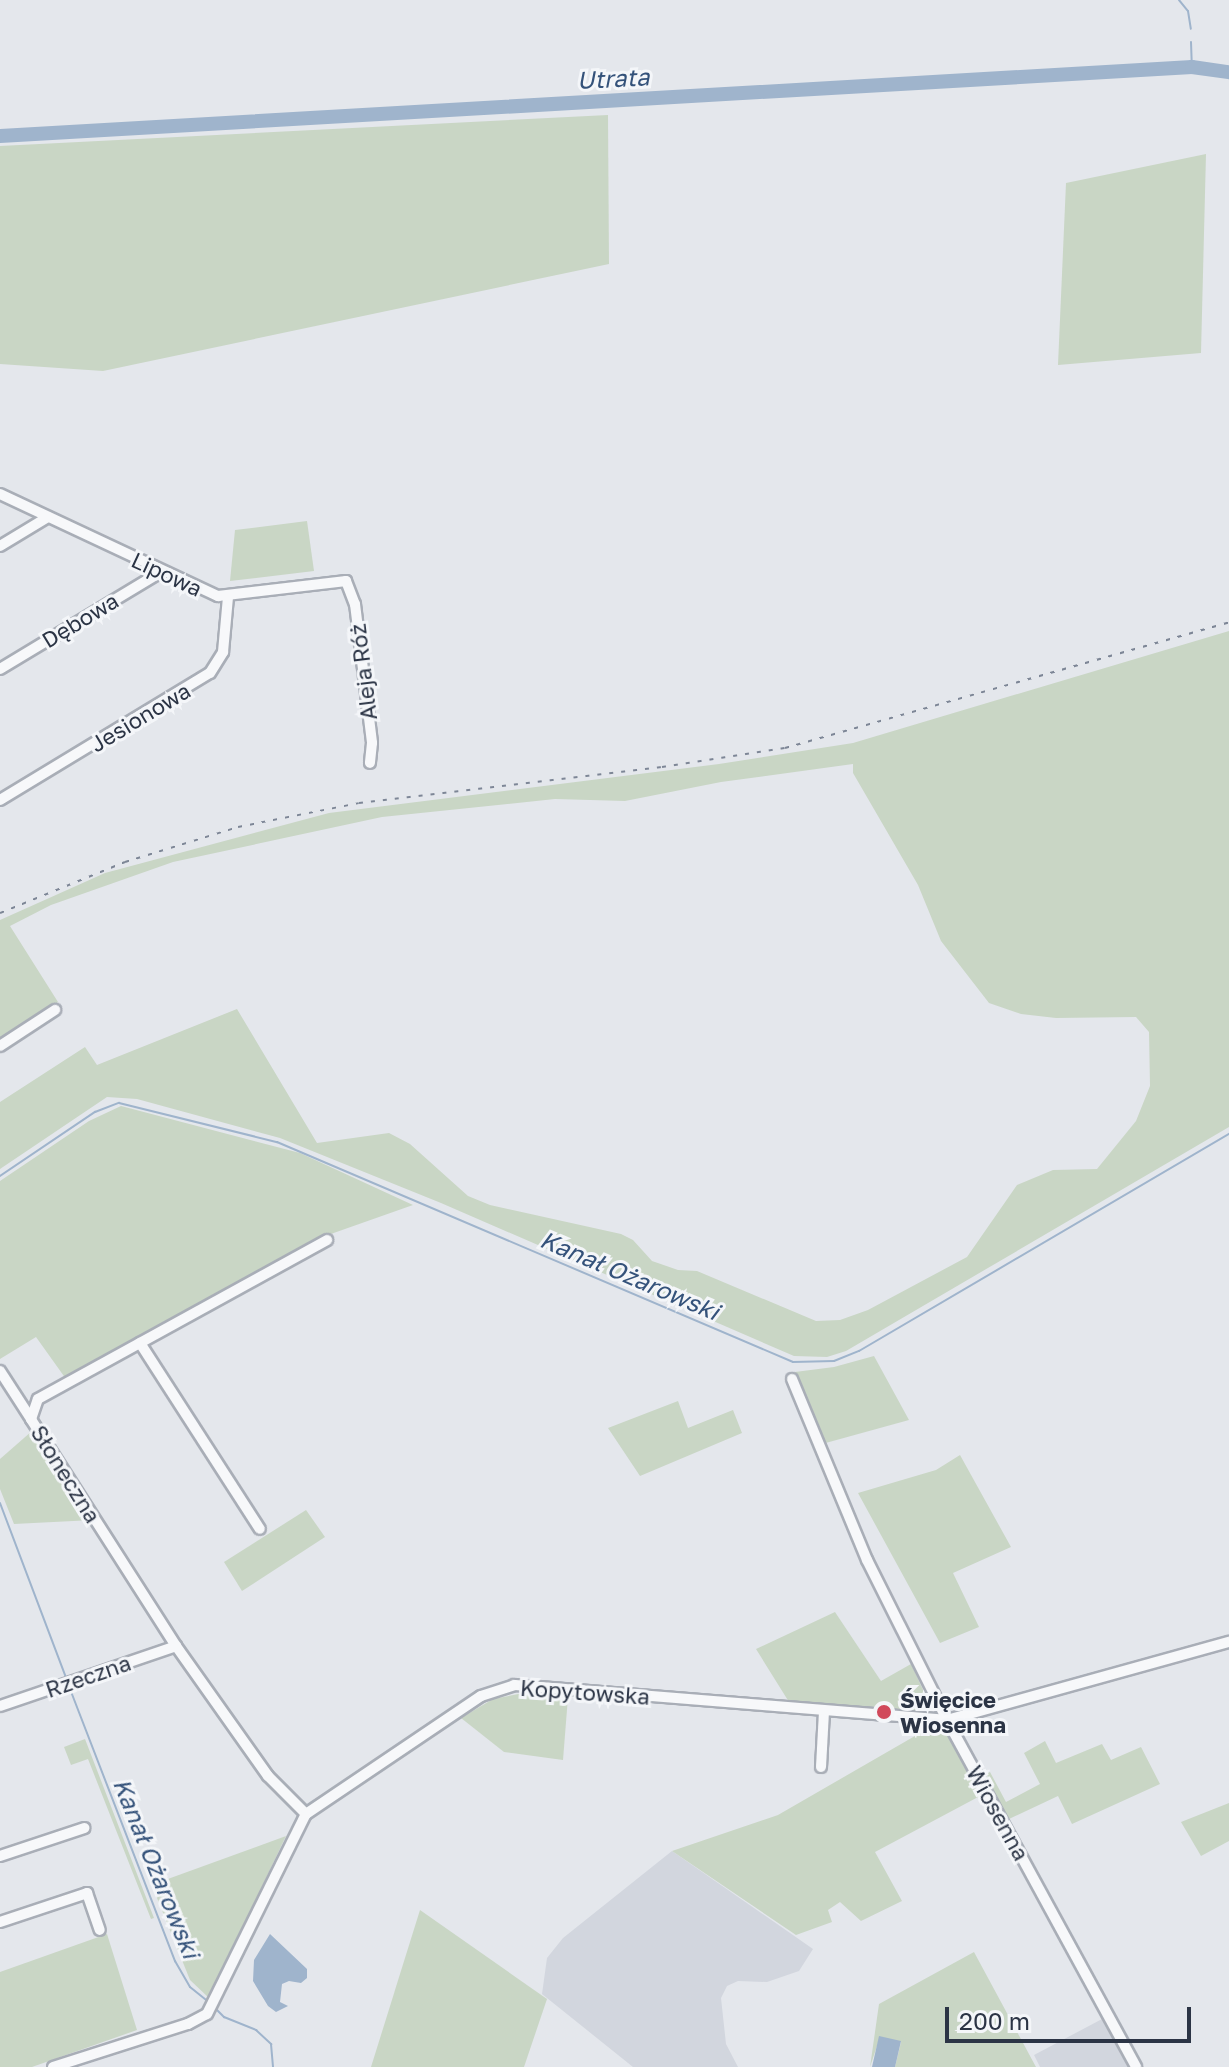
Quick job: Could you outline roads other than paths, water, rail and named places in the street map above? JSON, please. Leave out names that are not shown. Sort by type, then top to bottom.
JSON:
[{"type":"street","name":"Lipowa","points":[[0,494],[161,572],[218,596],[346,581]]},
{"type":"street","points":[[0,546],[48,517]]},
{"type":"street","name":"Dębowa","points":[[0,669],[161,572]]},
{"type":"street","name":"Aleja Róż","points":[[346,581],[355,604],[372,743],[370,763]]},
{"type":"street","name":"Jesionowa","points":[[0,800],[210,673],[223,652],[228,597]]},
{"type":"street","points":[[0,1046],[55,1010]]},
{"type":"street","name":"Słoneczna","points":[[306,1814],[268,1776],[176,1646],[31,1419],[38,1399],[327,1240]]},
{"type":"street","points":[[140,1343],[260,1529]]},
{"type":"street","points":[[0,1371],[31,1419]]},
{"type":"street","name":"Wiosenna","points":[[792,1379],[867,1560],[947,1720],[1136,2067]]},
{"type":"street","name":"Kopytowska","points":[[306,1814],[481,1696],[514,1685],[947,1720],[1229,1642]]},
{"type":"street","name":"Rzeczna","points":[[0,1706],[176,1646]]},
{"type":"street","points":[[821,1767],[824,1711]]},
{"type":"street","points":[[53,2067],[188,2024],[213,2006],[306,1814]]},
{"type":"street","points":[[0,1856],[84,1828]]},
{"type":"street","points":[[0,1922],[87,1893],[100,1930]]},
{"type":"water","points":[[270,1934],[307,1969],[307,1978],[301,1983],[289,1981],[282,1984],[280,2002],[288,2006],[276,2012],[268,2006],[253,1981],[254,1960]]},
{"type":"water","points":[[879,2036],[901,2041],[895,2067],[872,2067]]},
{"type":"waterway","points":[[1179,0],[1188,11],[1191,29]]},
{"type":"waterway","points":[[1191,42],[1192,67]]},
{"type":"waterway","name":"Utrata","points":[[0,136],[1192,67],[1229,72]]},
{"type":"waterway","name":"Kanał Ożarowski","points":[[0,1176],[95,1112],[119,1103],[277,1142],[793,1362],[834,1361],[859,1351],[1229,1134]]},
{"type":"waterway","name":"Kanał Ożarowski","points":[[0,1503],[66,1678]]},
{"type":"waterway","name":"Kanał Ożarowski","points":[[70,1689],[175,1961],[190,1987],[207,2001]]},
{"type":"waterway","name":"Kanał Ożarowski","points":[[215,2008],[224,2017],[256,2030],[271,2044],[273,2067]]},
{"type":"railway","points":[[0,913],[125,862],[238,827],[359,803],[662,767],[785,748],[1229,622]]},
{"type":"place","name":"Święcice Wiosenna","points":[[884,1712]]}]
